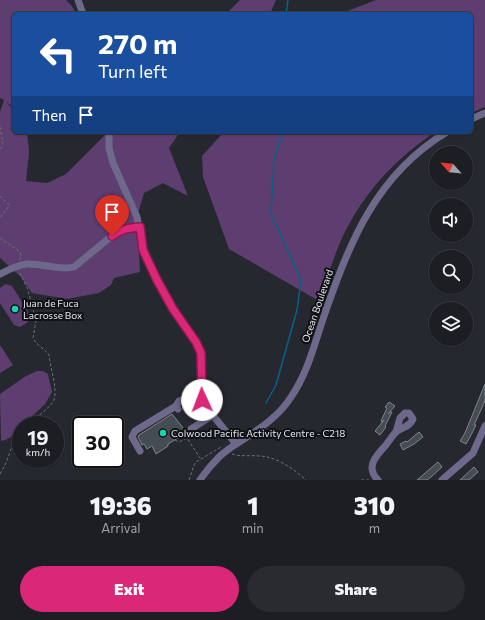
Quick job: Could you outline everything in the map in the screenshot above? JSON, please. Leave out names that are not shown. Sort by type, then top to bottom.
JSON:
[{"type":"street","points":[[78,0],[82,12]]},
{"type":"street","points":[[473,118],[485,113]]},
{"type":"street","points":[[109,134],[109,148],[113,163],[135,212],[140,227],[143,250],[173,309],[201,353],[202,400],[236,444]]},
{"type":"street","name":"Ocean Boulevard","points":[[200,480],[207,469],[220,456],[280,412],[291,398],[302,378],[343,264],[358,229],[379,195],[418,153],[444,134]]},
{"type":"street","points":[[0,274],[27,264],[67,269],[74,266],[118,231],[127,228],[140,227]]},
{"type":"street","points":[[140,450],[132,437],[135,431],[177,408],[177,404],[182,400],[186,401],[187,403]]},
{"type":"street","points":[[191,429],[213,415]]},
{"type":"street","points":[[442,480],[473,453],[485,426]]},
{"type":"street","points":[[377,478],[373,473],[373,463],[396,432]]},
{"type":"path","points":[[0,127],[3,145],[0,150]]},
{"type":"path","points":[[0,196],[8,205],[8,209],[2,214],[0,219]]},
{"type":"path","points":[[0,238],[20,252],[21,255],[19,266],[21,277],[30,296],[36,321],[33,338],[40,348],[46,351],[49,355],[55,393],[53,401],[38,416]]},
{"type":"path","points":[[175,440],[179,442],[187,438],[191,429]]},
{"type":"path","points":[[187,438],[201,458]]},
{"type":"path","points":[[189,480],[194,465],[201,458],[224,445],[231,454],[237,456],[268,457],[294,470],[306,480]]},
{"type":"path","points":[[0,474],[12,446]]},
{"type":"path","points":[[361,480],[377,478]]},
{"type":"shaded area","points":[[0,0],[66,0],[76,12],[12,12],[12,106],[6,102],[12,108],[12,134],[27,134],[29,152],[26,181],[47,183],[66,174],[106,134],[179,134],[169,148],[188,196],[163,183],[144,193],[137,217],[140,272],[114,278],[111,285],[99,293],[67,299],[32,293],[21,277],[0,258],[0,112],[4,100],[0,98]]},
{"type":"shaded area","points":[[240,0],[276,0],[271,12],[228,12]]},
{"type":"shaded area","points":[[376,0],[485,0],[485,107],[473,112],[473,12],[345,12]]},
{"type":"shaded area","points":[[222,134],[432,134],[393,166],[381,178],[360,206],[342,238],[319,301],[229,249],[203,177],[202,156]]},
{"type":"shaded area","name":"Juan de Fuca Lacrosse Box","points":[[6,284],[12,286],[30,315],[29,321],[20,327],[14,325],[0,303],[0,288]]},
{"type":"shaded area","points":[[0,345],[13,365],[0,373]]},
{"type":"shaded area","points":[[37,371],[43,371],[48,374],[52,392],[45,404],[32,416],[12,416],[12,436],[1,441],[0,394],[26,376]]},
{"type":"building","points":[[485,384],[485,401],[474,425],[476,425],[466,444],[460,441],[465,433]]},
{"type":"building","points":[[389,402],[395,406],[388,414],[392,412],[385,426],[386,427],[380,435],[375,431],[384,420],[382,422],[381,421],[387,408],[385,407]]},
{"type":"building","name":"Colwood Pacific Activity Centre - C218","points":[[172,414],[184,429],[186,433],[185,435],[168,444],[168,446],[156,454],[152,446],[147,449],[144,444],[142,445],[138,437],[139,435]]},
{"type":"building","points":[[419,432],[423,437],[403,450],[400,444],[406,441],[407,442]]},
{"type":"building","points":[[438,462],[442,467],[431,477],[427,480],[417,480]]},
{"type":"building","points":[[474,467],[478,472],[469,480],[460,480]]},
{"type":"waterway","points":[[286,12],[288,0]]},
{"type":"waterway","points":[[266,403],[276,385],[297,310],[301,280],[271,214],[274,159],[282,134]]},
{"type":"place","name":"Juan de Fuca Lacrosse Box","points":[[15,309]]},
{"type":"place","name":"Colwood Pacific Activity Centre - C218","points":[[163,433]]},
{"type":"route","points":[[112,236],[118,231],[127,228],[140,227],[143,250],[157,280],[173,309],[196,342],[201,353],[202,400]]}]
